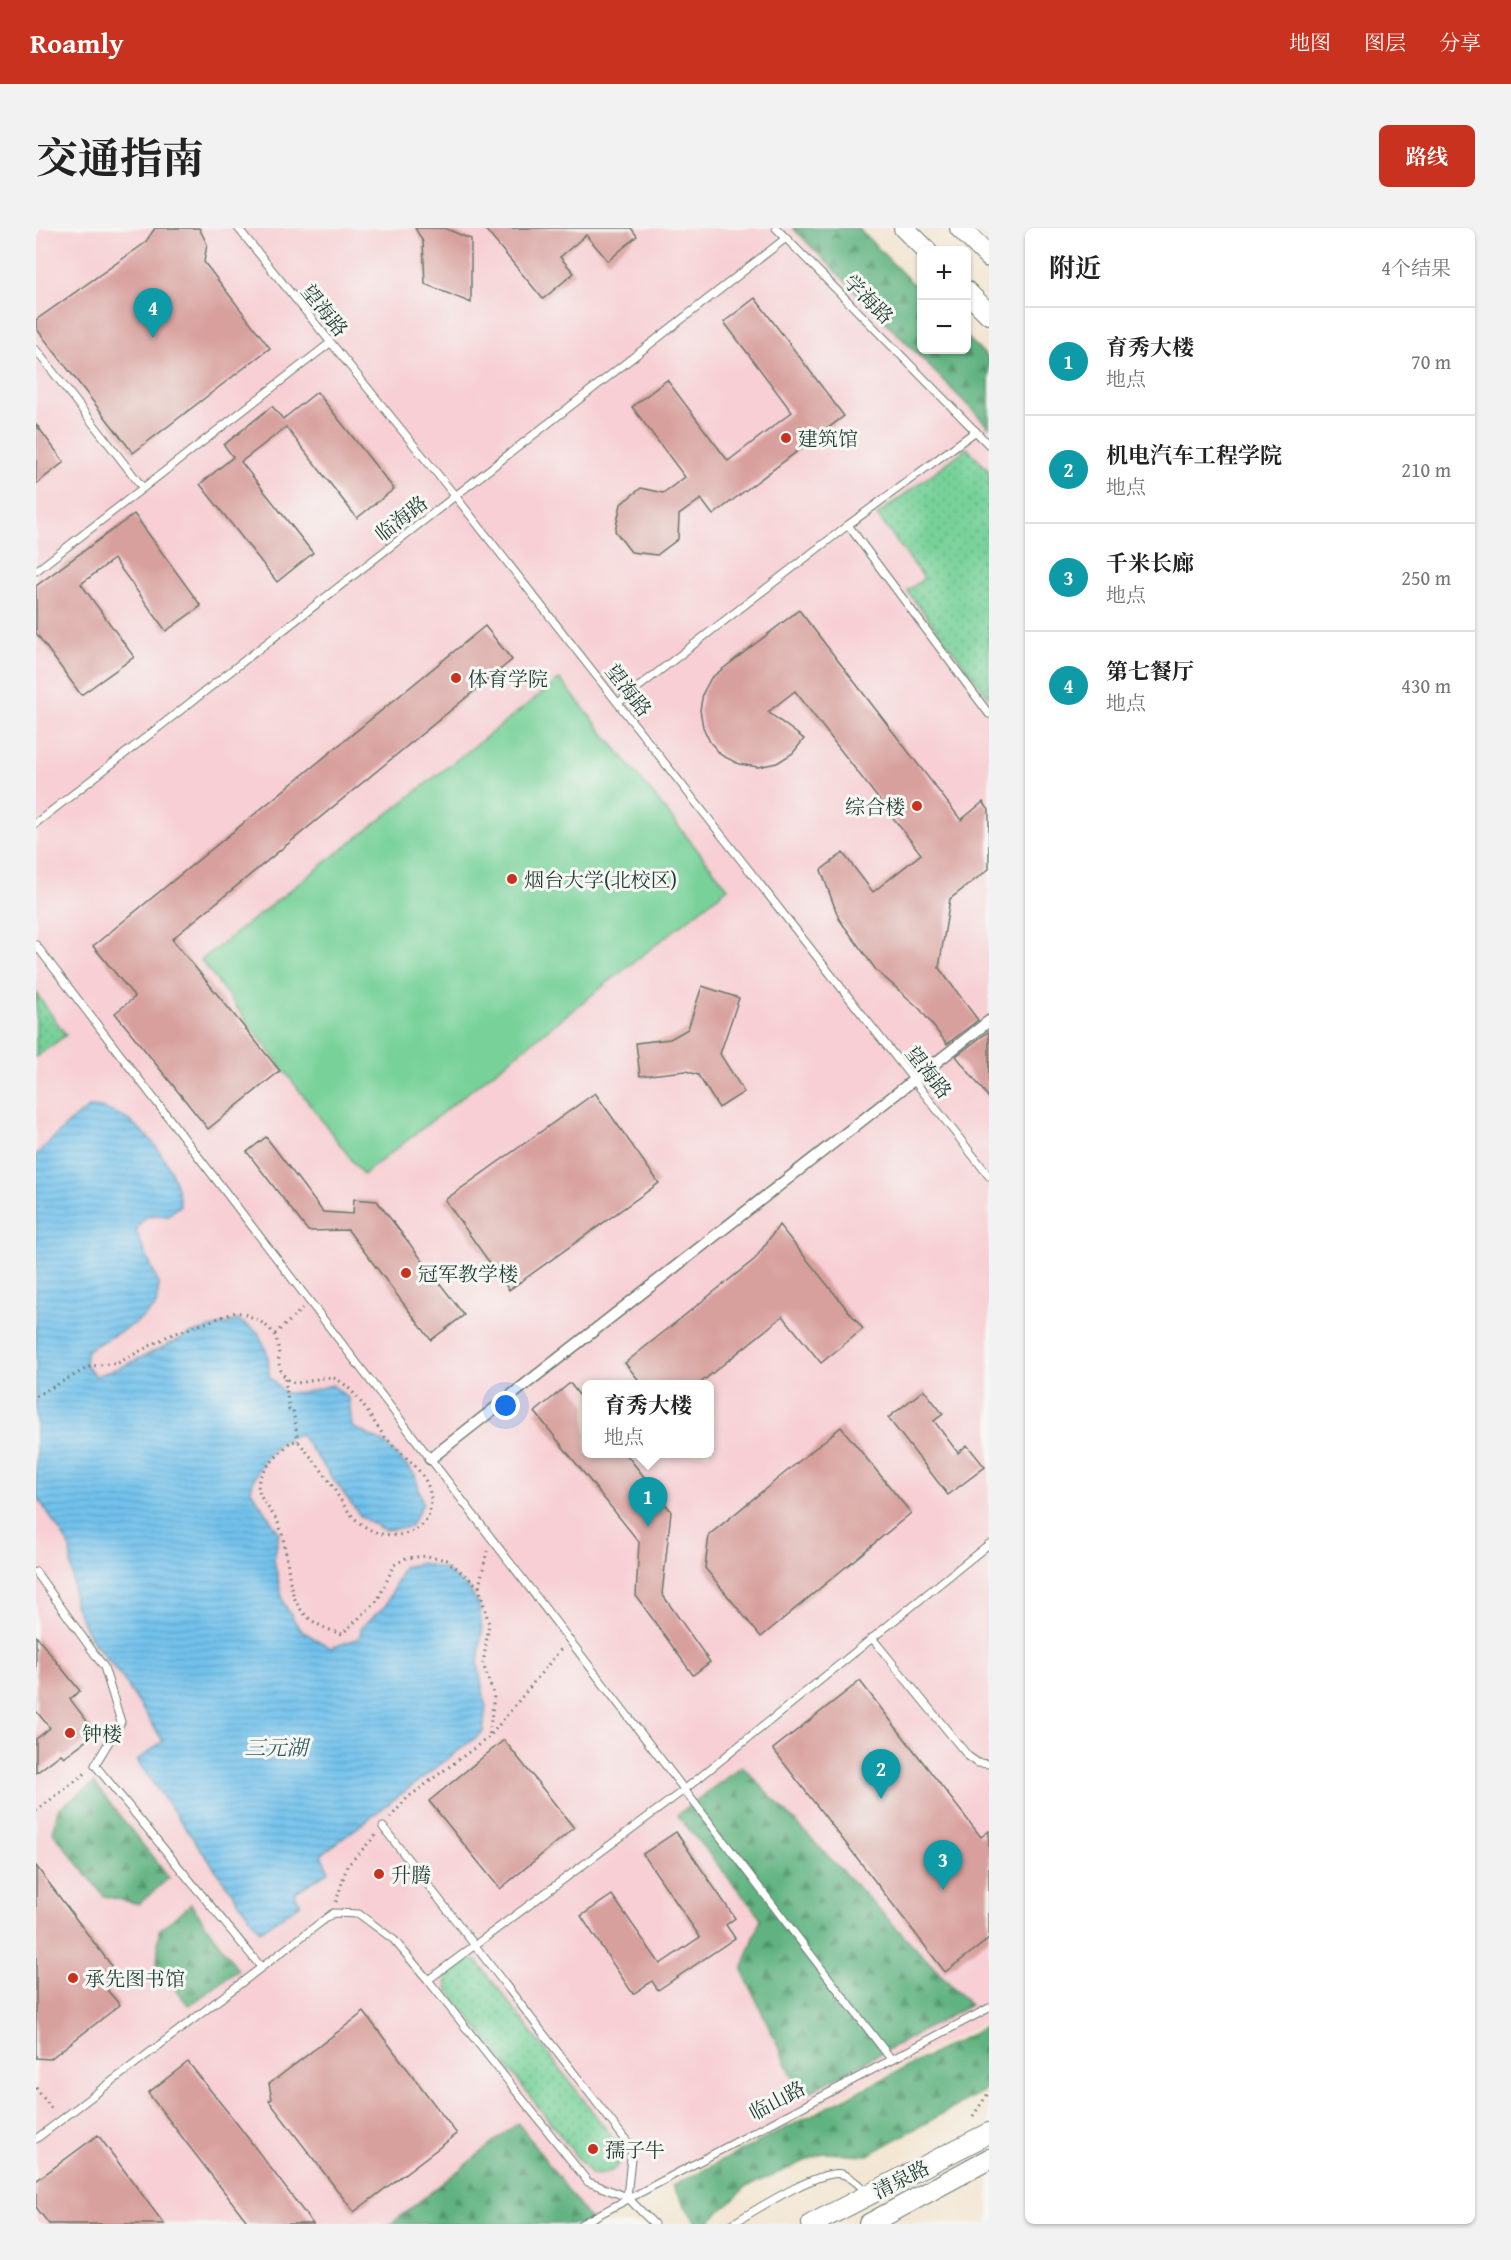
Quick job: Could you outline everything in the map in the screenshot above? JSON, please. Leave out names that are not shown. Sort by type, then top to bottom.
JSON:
[{"type":"main road","points":[[904,228],[922,246]]},
{"type":"main road","points":[[960,228],[989,257]]},
{"type":"main road","points":[[971,296],[989,314]]},
{"type":"main road","name":"清泉路","points":[[812,2224],[989,2133]]},
{"type":"main road","name":"清泉路","points":[[868,2224],[989,2159]]},
{"type":"street","points":[[430,1459],[989,1021]]},
{"type":"lane","name":"望海路","points":[[238,228],[456,497],[989,1176]]},
{"type":"lane","name":"学海路","points":[[776,228],[989,444]]},
{"type":"lane","name":"临海路","points":[[36,823],[786,238]]},
{"type":"lane","points":[[36,571],[330,343]]},
{"type":"lane","points":[[36,350],[143,488]]},
{"type":"lane","points":[[618,703],[848,525],[976,431]]},
{"type":"lane","points":[[848,525],[989,714]]},
{"type":"lane","points":[[36,945],[891,2059]]},
{"type":"lane","points":[[429,1980],[684,1790],[989,1544]]},
{"type":"lane","points":[[36,1572],[104,1667],[121,1722],[95,1765],[261,1967]]},
{"type":"lane","points":[[872,1638],[968,1756],[978,1763],[989,1764]]},
{"type":"lane","points":[[383,1827],[632,2148],[627,2197]]},
{"type":"lane","points":[[36,2139],[333,1913],[359,1914],[394,1940],[429,1980],[588,2182],[627,2197],[654,2224]]},
{"type":"lane","name":"临山路","points":[[581,2224],[627,2197],[989,2008]]},
{"type":"lane","points":[[732,2224],[795,2188],[830,2174],[842,2174],[852,2179],[870,2195]]},
{"type":"path","points":[[274,1334],[310,1302]]},
{"type":"path","points":[[36,1396],[91,1366],[118,1363],[168,1336],[236,1312],[259,1321],[274,1334],[278,1343],[278,1366],[285,1377],[289,1410],[293,1410],[298,1441],[331,1483],[342,1504],[368,1529],[380,1534],[411,1532],[423,1526],[432,1502],[418,1467],[386,1439],[346,1385],[336,1379],[326,1377],[298,1384],[285,1377]]},
{"type":"path","points":[[298,1441],[291,1442],[259,1477],[258,1485],[266,1505],[278,1522],[290,1584],[297,1602],[320,1628],[342,1634],[378,1600],[394,1564],[406,1558],[427,1556],[447,1560],[479,1587]]},
{"type":"path","points":[[489,1737],[494,1696],[483,1664],[489,1624],[479,1587],[490,1537]]},
{"type":"path","points":[[333,1913],[347,1866],[407,1798],[489,1737],[569,1640]]},
{"type":"path","points":[[36,1811],[95,1765]]},
{"type":"path","points":[[36,2088],[60,2120]]},
{"type":"path","points":[[973,2116],[989,2092]]},
{"type":"shaded area","name":"烟台大学(北校区)","points":[[36,228],[843,228],[917,342],[917,354],[933,354],[989,374],[989,2020],[588,2224],[36,2224]]},
{"type":"green space","points":[[793,228],[858,228],[917,288],[917,354]]},
{"type":"green space","points":[[971,341],[989,359],[989,427],[917,354],[971,354]]},
{"type":"green space","points":[[967,448],[989,471],[989,697],[907,591],[924,578],[877,515]]},
{"type":"green space","points":[[560,679],[728,888],[363,1175],[201,960]]},
{"type":"green space","points":[[36,993],[66,1035],[36,1057]]},
{"type":"green space","points":[[742,1766],[970,2005],[802,2096],[742,1970],[761,1918],[677,1815]]},
{"type":"green space","points":[[94,1783],[169,1878],[139,1904],[104,1896],[53,1832],[58,1809]]},
{"type":"green space","points":[[191,1904],[238,1970],[189,2006],[157,1966],[159,1930]]},
{"type":"green space","points":[[466,1959],[477,1961],[622,2150],[619,2162],[613,2170],[603,2174],[590,2174],[447,1988],[446,1976],[454,1965]]},
{"type":"green space","points":[[989,2025],[989,2088],[868,2155],[823,2153],[746,2187],[707,2224],[697,2224],[672,2186]]},
{"type":"green space","points":[[518,2123],[593,2224],[391,2224]]},
{"type":"water","name":"三元湖","points":[[91,1107],[108,1110],[124,1118],[152,1141],[171,1172],[180,1206],[167,1216],[148,1216],[136,1231],[159,1285],[156,1306],[136,1323],[87,1350],[85,1364],[96,1376],[124,1366],[190,1334],[238,1320],[258,1332],[268,1355],[269,1376],[284,1393],[306,1392],[332,1385],[349,1399],[352,1427],[385,1443],[415,1475],[423,1504],[410,1527],[384,1530],[361,1517],[300,1434],[283,1441],[268,1455],[257,1472],[251,1490],[279,1533],[274,1560],[283,1602],[300,1630],[331,1648],[359,1638],[362,1627],[386,1605],[403,1567],[422,1563],[444,1569],[469,1589],[479,1605],[482,1631],[478,1664],[486,1707],[483,1732],[321,1855],[329,1871],[294,1893],[301,1904],[260,1931],[137,1761],[163,1741],[123,1679],[91,1639],[74,1604],[70,1547],[36,1495],[36,1155],[75,1117]]},
{"type":"building","points":[[155,228],[199,228],[207,244],[204,262],[270,348],[133,453],[36,328],[36,320],[145,243]]},
{"type":"building","points":[[415,228],[444,228],[471,239],[471,303],[425,284],[423,242]]},
{"type":"building","points":[[484,228],[631,228],[637,236],[608,261],[586,235],[560,257],[574,273],[543,299]]},
{"type":"building","name":"建筑馆","points":[[755,298],[844,416],[713,515],[701,499],[679,515],[678,539],[657,555],[631,552],[615,531],[621,504],[641,488],[663,493],[685,477],[632,407],[667,380],[728,461],[792,412],[724,322]]},
{"type":"building","points":[[317,392],[394,489],[357,518],[286,427],[241,462],[313,553],[277,582],[200,484],[233,457],[224,445],[272,406],[283,419]]},
{"type":"building","points":[[36,424],[64,462],[36,484]]},
{"type":"building","points":[[134,514],[201,606],[166,631],[114,559],[81,584],[134,657],[81,695],[36,633],[36,586]]},
{"type":"building","name":"综合楼","points":[[799,610],[961,820],[983,802],[989,810],[989,869],[950,899],[939,968],[978,1020],[947,1044],[920,1009],[876,970],[839,919],[821,870],[843,853],[873,892],[921,854],[795,691],[768,712],[804,739],[793,753],[777,763],[758,767],[739,764],[721,755],[710,742],[703,727],[700,710],[703,693],[711,678]]},
{"type":"building","points":[[485,626],[512,660],[172,939],[280,1071],[208,1129],[115,1013],[135,997],[93,946]]},
{"type":"building","points":[[702,986],[739,998],[720,1054],[744,1092],[719,1108],[698,1075],[686,1071],[640,1076],[636,1043],[670,1039],[688,1029]]},
{"type":"building","points":[[989,1033],[989,1098],[956,1056]]},
{"type":"building","points":[[595,1093],[659,1183],[509,1290],[445,1200]]},
{"type":"building","name":"冠军教学楼","points":[[266,1137],[323,1212],[353,1214],[354,1199],[377,1201],[464,1315],[431,1340],[348,1230],[308,1231],[247,1152]]},
{"type":"building","points":[[779,1225],[863,1329],[821,1363],[783,1316],[704,1380],[639,1380],[625,1363],[755,1259]]},
{"type":"building","points":[[570,1383],[582,1399],[582,1458],[629,1458],[671,1511],[662,1594],[710,1662],[693,1675],[636,1596],[639,1542],[535,1412]]},
{"type":"building","points":[[924,1390],[943,1414],[934,1421],[958,1453],[967,1445],[985,1467],[948,1495],[888,1418]]},
{"type":"building","points":[[841,1427],[911,1513],[761,1637],[705,1568],[709,1535]]},
{"type":"building","points":[[36,1636],[80,1691],[70,1699],[96,1733],[64,1757],[61,1754],[36,1773],[36,1739],[50,1728],[36,1711]]},
{"type":"building","points":[[860,1681],[981,1837],[989,1831],[989,1939],[945,1972],[773,1749]]},
{"type":"building","points":[[504,1740],[574,1828],[500,1889],[429,1801]]},
{"type":"building","points":[[676,1832],[735,1918],[726,1925],[735,1938],[658,1990],[652,1981],[633,1994],[581,1916],[612,1895],[660,1964],[700,1937],[643,1854]]},
{"type":"building","name":"承先图书馆","points":[[36,1866],[111,1965],[108,1991],[120,2005],[50,2059],[36,2058]]},
{"type":"building","points":[[364,2012],[457,2134],[354,2212],[269,2101],[272,2099],[269,2084]]},
{"type":"building","points":[[188,2062],[313,2224],[249,2224],[148,2093]]},
{"type":"building","points":[[98,2135],[164,2224],[49,2224],[36,2207],[36,2181]]},
{"type":"place","name":"第七餐厅","points":[[153,338]]},
{"type":"place","name":"建筑馆","points":[[786,438]]},
{"type":"place","name":"体育学院","points":[[456,678]]},
{"type":"place","name":"综合楼","points":[[917,806]]},
{"type":"place","name":"烟台大学(北校区)","points":[[512,879]]},
{"type":"place","name":"冠军教学楼","points":[[406,1273]]},
{"type":"place","name":"育秀大楼","points":[[648,1527]]},
{"type":"place","name":"钟楼","points":[[70,1733]]},
{"type":"place","name":"机电汽车工程学院","points":[[881,1799]]},
{"type":"place","name":"升腾","points":[[379,1874]]},
{"type":"place","name":"千米长廊","points":[[943,1890]]},
{"type":"place","name":"承先图书馆","points":[[73,1978]]},
{"type":"place","name":"孺子牛","points":[[593,2149]]}]
